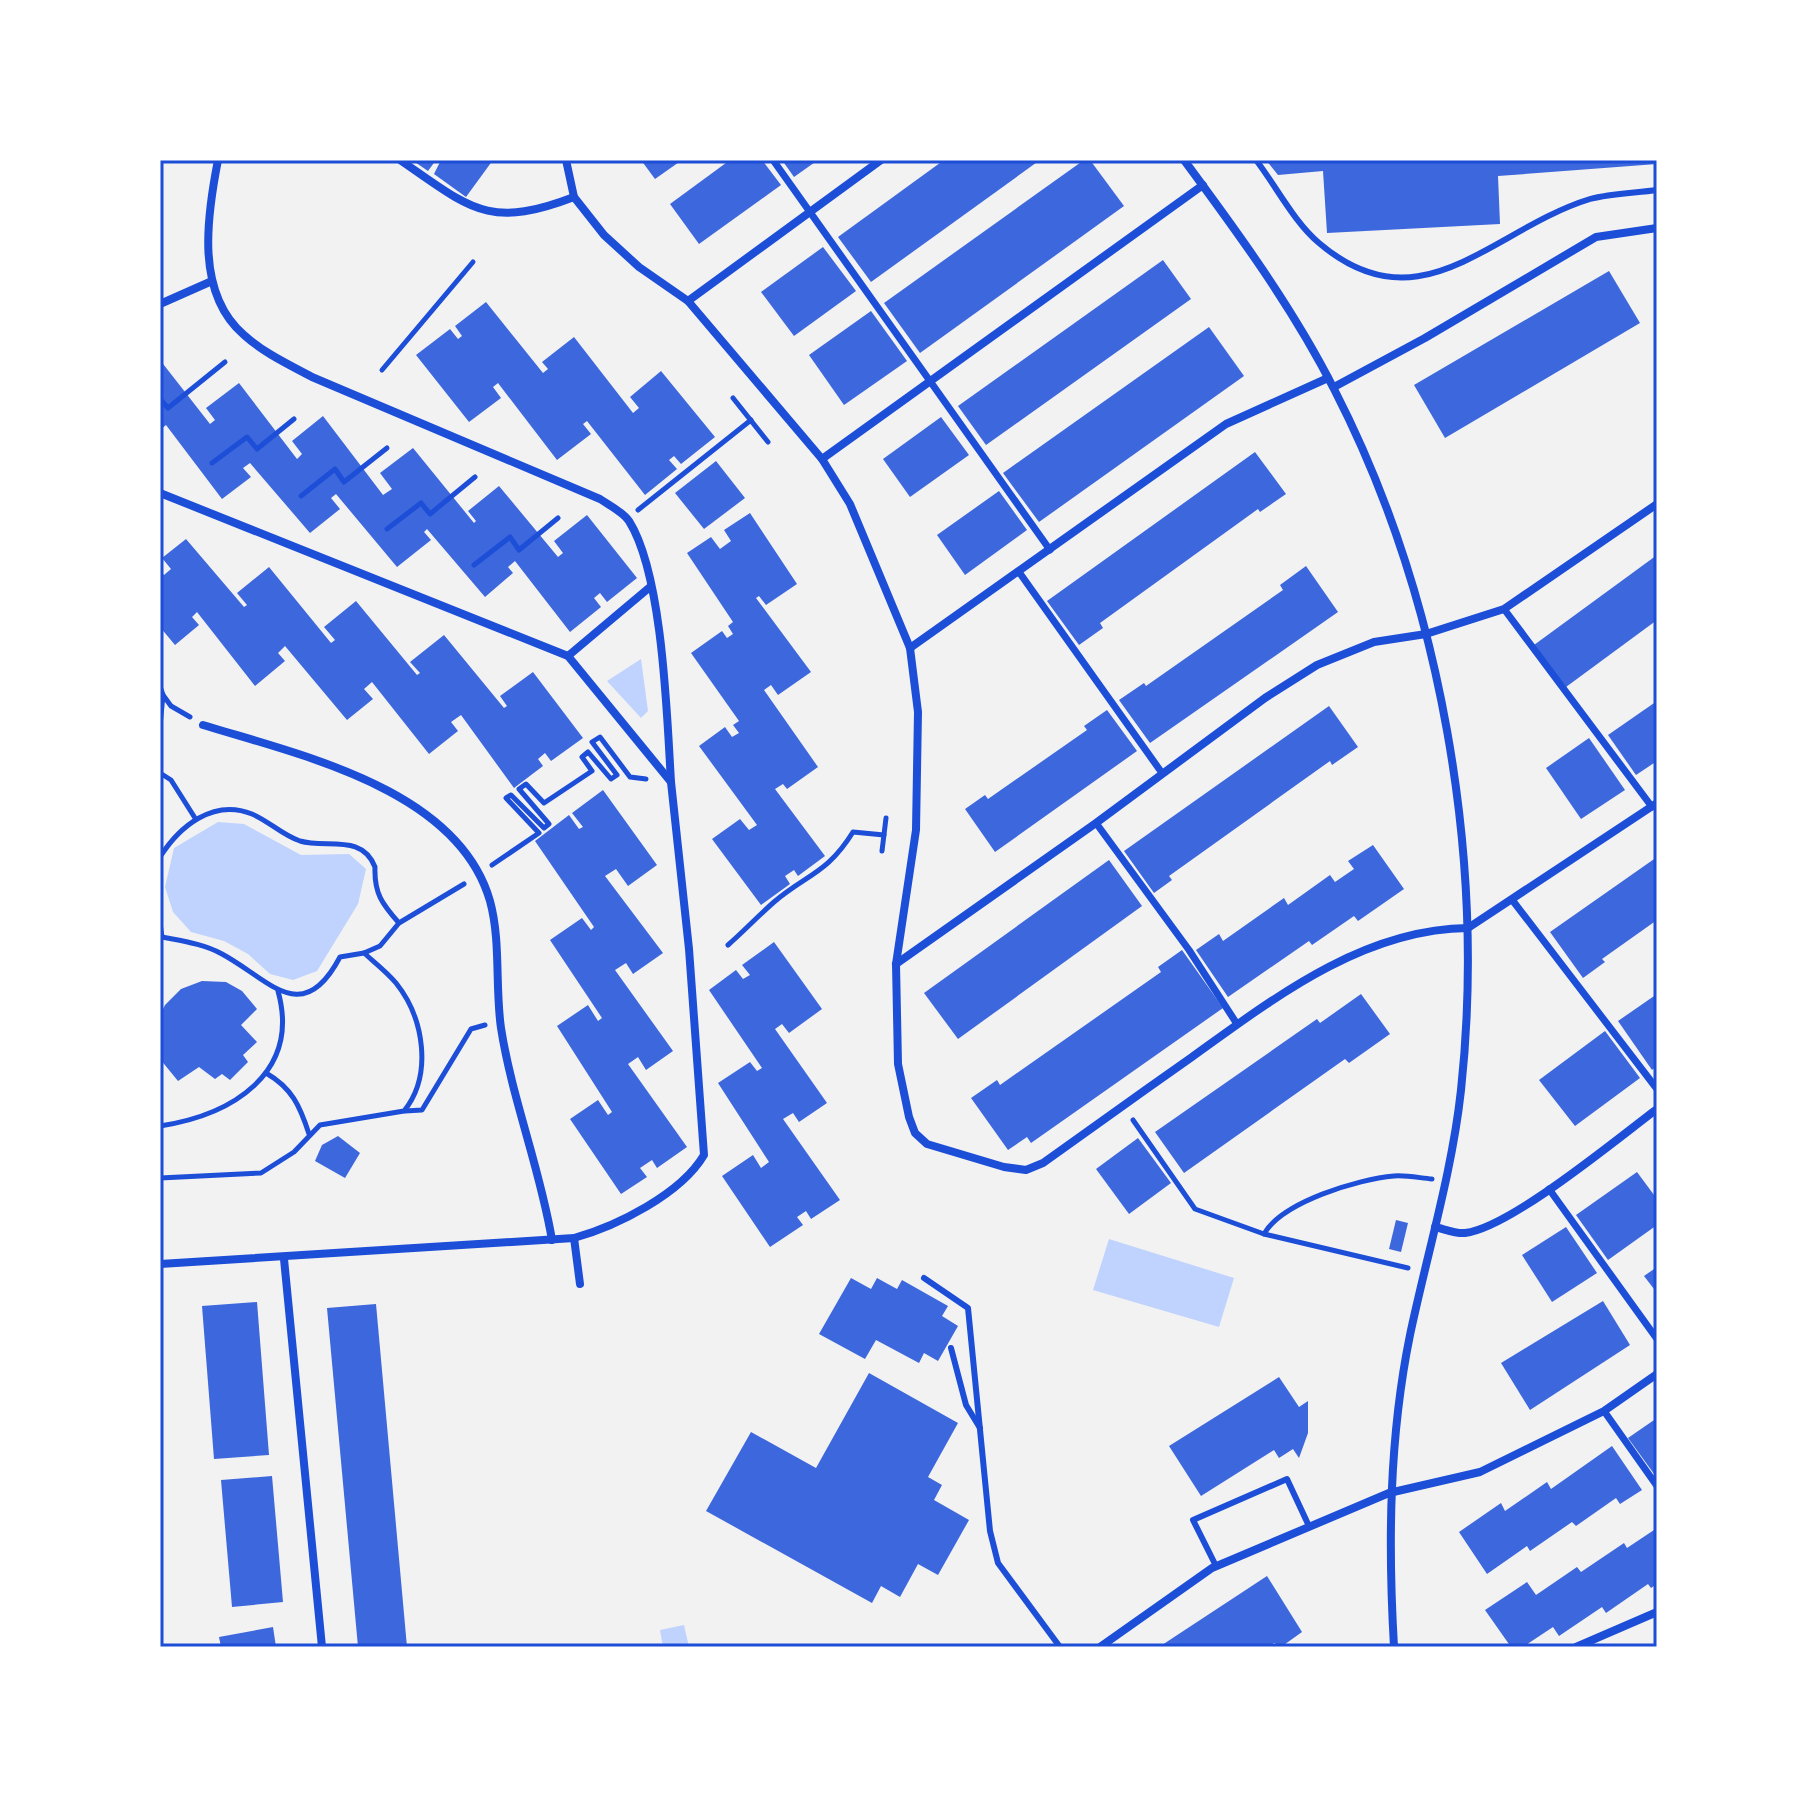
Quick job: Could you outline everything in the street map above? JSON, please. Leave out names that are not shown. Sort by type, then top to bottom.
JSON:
[{"type":"street","points":[[160,1264],[284,1259],[574,1238],[605,1229],[692,1176],[704,1155],[689,949],[658,622],[638,540],[628,518],[600,499],[443,430],[368,402],[267,353],[241,333],[223,310],[212,281],[208,242],[218,160]]},
{"type":"street","points":[[400,160],[482,212],[527,213],[574,197]]},
{"type":"street","points":[[566,160],[574,197],[616,246],[688,301],[822,459],[850,504],[910,648],[918,712],[920,782],[896,964],[898,1064],[912,1125],[927,1144],[1026,1170],[1043,1163],[1292,986],[1397,937],[1431,928],[1468,928],[1654,805],[1504,609]]},
{"type":"street","points":[[773,160],[1050,550]]},
{"type":"street","points":[[688,301],[881,160]]},
{"type":"street","points":[[1184,160],[1264,271],[1334,387],[1407,567],[1426,634],[1456,800],[1468,928],[1461,1090],[1445,1180],[1409,1339],[1389,1493],[1394,1647]]},
{"type":"street","points":[[822,459],[930,378],[1203,185]]},
{"type":"street","points":[[1334,387],[1425,338],[1596,237],[1657,228]]},
{"type":"street","points":[[160,304],[212,281]]},
{"type":"street","points":[[910,648],[1226,424],[1328,378]]},
{"type":"street","points":[[160,493],[568,656],[671,782]]},
{"type":"street","points":[[896,964],[1096,823],[1265,698],[1317,665],[1374,642],[1426,634],[1504,609],[1657,504]]},
{"type":"street","points":[[1019,572],[1162,773]]},
{"type":"street","points":[[568,656],[650,587]]},
{"type":"street","points":[[203,725],[360,776],[426,812],[481,873],[491,905],[500,1021],[552,1240]]},
{"type":"street","points":[[1096,823],[1189,950],[1237,1024]]},
{"type":"street","points":[[1513,901],[1657,1089]]},
{"type":"street","points":[[1435,1227],[1465,1233],[1502,1218],[1549,1189],[1657,1109]]},
{"type":"street","points":[[1549,1189],[1657,1339]]},
{"type":"street","points":[[574,1238],[580,1284]]},
{"type":"street","points":[[284,1259],[322,1647]]},
{"type":"street","points":[[1100,1647],[1216,1566],[1308,1524],[1389,1493],[1480,1472],[1604,1411],[1657,1374]]},
{"type":"street","points":[[1604,1411],[1657,1486]]},
{"type":"street","points":[[1576,1647],[1657,1612]]},
{"type":"lane","points":[[1256,160],[1315,240],[1362,270],[1399,280],[1433,274],[1591,199],[1657,190]]},
{"type":"lane","points":[[924,1278],[968,1308],[990,1531],[998,1563],[1060,1647]]},
{"type":"lane","points":[[951,1348],[966,1405],[982,1431]]},
{"type":"lane","points":[[1216,1566],[1193,1520],[1287,1479],[1308,1524]]},
{"type":"path","points":[[382,370],[473,262]]},
{"type":"path","points":[[160,399],[168,408],[225,362]]},
{"type":"path","points":[[733,398],[768,442]]},
{"type":"path","points":[[212,463],[247,437],[257,449],[294,419]]},
{"type":"path","points":[[628,518],[751,420]]},
{"type":"path","points":[[301,496],[335,469],[344,482],[387,448]]},
{"type":"path","points":[[387,529],[421,503],[430,514],[475,477]]},
{"type":"path","points":[[474,565],[510,537],[519,550],[558,518]]},
{"type":"path","points":[[160,686],[171,706],[203,725]]},
{"type":"path","points":[[160,726],[163,695]]},
{"type":"path","points":[[160,923],[161,939],[219,952],[278,991],[298,994],[314,990],[328,980],[340,957],[364,953],[380,946],[399,923],[539,833],[506,798],[511,795],[544,828],[549,824],[519,789],[526,784],[544,803],[592,771],[582,757],[588,752],[611,779],[617,775],[592,742],[600,737],[630,777],[671,782]]},
{"type":"path","points":[[160,773],[171,780],[195,818]]},
{"type":"path","points":[[160,857],[175,832],[195,818],[221,811],[250,813],[303,842],[336,842],[362,850],[375,867],[374,886],[381,903],[399,923]]},
{"type":"path","points":[[882,851],[886,818]]},
{"type":"path","points":[[728,945],[777,900],[831,862],[853,832],[884,835]]},
{"type":"path","points":[[364,953],[396,982],[416,1015],[422,1051],[420,1079],[414,1099],[404,1111]]},
{"type":"path","points":[[160,1126],[195,1121],[237,1101],[266,1073],[279,1051],[283,1032],[278,991]]},
{"type":"path","points":[[160,1178],[261,1173],[294,1152],[320,1125],[422,1110],[471,1029],[500,1021]]},
{"type":"path","points":[[266,1073],[284,1083],[299,1103],[309,1134]]},
{"type":"path","points":[[1123,1106],[1195,1209],[1264,1234],[1424,1272]]},
{"type":"path","points":[[1264,1234],[1270,1224],[1298,1205],[1354,1184],[1395,1176],[1445,1180]]},
{"type":"water","points":[[641,659],[648,711],[641,718],[607,681]]},
{"type":"water","points":[[218,822],[244,824],[301,855],[349,854],[366,869],[358,904],[317,971],[293,980],[270,974],[248,954],[224,941],[191,932],[173,912],[165,887],[174,848]]},
{"type":"water","points":[[1109,1239],[1234,1278],[1219,1327],[1093,1290]]},
{"type":"water","points":[[684,1625],[689,1647],[663,1647],[660,1630]]},
{"type":"building","points":[[412,160],[436,160],[428,171]]},
{"type":"building","points":[[441,160],[493,160],[466,197],[434,174]]},
{"type":"building","points":[[641,160],[682,160],[655,179]]},
{"type":"building","points":[[730,160],[762,160],[781,185],[699,244],[670,204]]},
{"type":"building","points":[[782,160],[818,160],[794,177]]},
{"type":"building","points":[[944,160],[1040,160],[871,282],[838,237]]},
{"type":"building","points":[[1084,160],[1090,160],[1124,206],[920,353],[884,303]]},
{"type":"building","points":[[1266,160],[1657,160],[1657,164],[1498,176],[1500,224],[1327,233],[1323,171],[1278,175]]},
{"type":"building","points":[[823,247],[856,291],[794,336],[761,292]]},
{"type":"building","points":[[1163,260],[1191,299],[986,445],[958,406]]},
{"type":"building","points":[[1609,271],[1640,323],[1445,438],[1414,385]]},
{"type":"building","points":[[486,302],[543,373],[548,369],[542,362],[574,337],[633,413],[639,408],[630,397],[661,371],[715,437],[681,464],[674,456],[669,460],[677,469],[645,495],[587,421],[583,424],[591,434],[557,460],[498,383],[493,387],[501,398],[469,422],[416,355],[450,329],[458,339],[462,336],[455,326]]},
{"type":"building","points":[[871,311],[907,361],[844,405],[809,355]]},
{"type":"building","points":[[1209,327],[1244,376],[1039,522],[1003,473]]},
{"type":"building","points":[[160,360],[210,424],[215,420],[206,408],[239,383],[297,459],[302,454],[292,441],[323,416],[383,495],[392,489],[380,473],[413,448],[474,523],[476,521],[468,511],[499,486],[558,557],[563,553],[554,541],[587,515],[637,578],[607,602],[600,593],[594,598],[601,607],[570,632],[515,561],[508,567],[513,573],[485,597],[427,529],[424,532],[431,540],[397,567],[336,494],[331,498],[340,509],[310,533],[250,463],[243,468],[251,477],[222,499],[166,425],[160,430]]},
{"type":"building","points":[[941,417],[969,455],[910,497],[883,459]]},
{"type":"building","points":[[1255,452],[1286,494],[1260,512],[1258,509],[1100,623],[1103,628],[1079,645],[1047,601]]},
{"type":"building","points":[[716,461],[745,498],[704,529],[675,493]]},
{"type":"building","points":[[999,491],[1027,530],[965,575],[937,535]]},
{"type":"building","points":[[750,513],[797,584],[766,605],[759,596],[756,598],[811,672],[778,695],[771,685],[764,690],[818,767],[787,789],[783,784],[775,789],[825,856],[798,876],[794,870],[785,876],[790,884],[761,905],[712,839],[740,819],[749,830],[757,825],[699,746],[725,727],[732,737],[739,733],[733,725],[739,721],[691,653],[722,631],[727,638],[733,634],[728,626],[733,622],[687,553],[711,537],[720,549],[731,541],[724,530]]},
{"type":"building","points":[[186,539],[244,607],[247,605],[237,593],[269,567],[331,643],[335,640],[324,627],[356,601],[417,675],[420,673],[410,662],[444,635],[504,708],[507,706],[500,696],[533,672],[583,738],[551,761],[545,753],[538,759],[543,766],[514,788],[461,715],[451,722],[458,731],[429,754],[372,682],[364,689],[373,699],[347,720],[285,646],[278,653],[285,661],[255,686],[197,612],[192,617],[199,625],[175,645],[160,627],[160,570],[164,575],[171,569],[162,558]]},
{"type":"building","points":[[1657,555],[1657,620],[1566,687],[1534,645]]},
{"type":"building","points":[[1306,566],[1338,612],[1150,743],[1119,700],[1144,683],[1146,686],[1283,590],[1280,585]]},
{"type":"building","points":[[1657,701],[1657,761],[1636,775],[1608,735]]},
{"type":"building","points":[[1329,706],[1358,747],[1332,765],[1330,761],[1169,876],[1172,880],[1154,893],[1124,851]]},
{"type":"building","points":[[1107,710],[1137,751],[995,852],[965,809],[985,795],[988,799],[1087,730],[1084,726]]},
{"type":"building","points":[[1589,738],[1625,790],[1581,819],[1546,768]]},
{"type":"building","points":[[603,790],[657,865],[628,886],[616,869],[605,876],[663,953],[633,974],[626,963],[615,970],[673,1051],[646,1070],[638,1057],[628,1064],[687,1147],[657,1168],[652,1160],[640,1168],[647,1177],[621,1194],[570,1119],[598,1100],[608,1115],[612,1112],[557,1026],[588,1005],[598,1021],[602,1018],[550,940],[582,918],[591,930],[594,927],[535,841],[569,815],[579,829],[583,827],[572,813]]},
{"type":"building","points":[[1373,845],[1404,889],[1358,921],[1354,916],[1312,945],[1309,941],[1228,997],[1196,950],[1219,934],[1223,941],[1284,898],[1288,905],[1330,875],[1335,882],[1354,869],[1348,861]]},
{"type":"building","points":[[1657,857],[1657,920],[1602,959],[1605,962],[1583,978],[1550,932]]},
{"type":"building","points":[[1109,860],[1142,906],[958,1039],[924,993]]},
{"type":"building","points":[[774,942],[822,1009],[789,1033],[782,1024],[775,1029],[827,1103],[799,1122],[793,1113],[783,1119],[840,1200],[811,1219],[806,1211],[797,1217],[803,1225],[770,1247],[722,1176],[753,1155],[761,1168],[769,1162],[718,1083],[750,1062],[757,1071],[762,1068],[709,990],[736,970],[743,979],[750,975],[742,965]]},
{"type":"building","points":[[1182,950],[1223,1008],[1031,1143],[1027,1137],[1008,1150],[971,1098],[997,1080],[1000,1085],[1161,972],[1158,967]]},
{"type":"building","points":[[202,981],[226,982],[242,991],[257,1009],[241,1025],[257,1042],[243,1055],[248,1062],[230,1080],[222,1074],[215,1079],[199,1067],[178,1081],[160,1059],[160,1015],[165,1005],[181,989]]},
{"type":"building","points":[[1361,994],[1390,1034],[1349,1063],[1345,1059],[1184,1173],[1155,1132],[1317,1019],[1320,1023]]},
{"type":"building","points":[[1657,994],[1657,1066],[1652,1070],[1618,1021]]},
{"type":"building","points":[[1605,1031],[1640,1078],[1575,1126],[1539,1080]]},
{"type":"building","points":[[338,1136],[360,1153],[345,1178],[315,1161],[322,1145]]},
{"type":"building","points":[[1138,1138],[1171,1183],[1129,1214],[1096,1169]]},
{"type":"building","points":[[1637,1172],[1657,1199],[1657,1225],[1608,1260],[1576,1215]]},
{"type":"building","points":[[1396,1220],[1408,1223],[1401,1252],[1389,1249]]},
{"type":"building","points":[[1566,1227],[1597,1273],[1552,1302],[1522,1255]]},
{"type":"building","points":[[1657,1267],[1657,1293],[1644,1276]]},
{"type":"building","points":[[851,1278],[871,1289],[877,1278],[897,1289],[902,1280],[948,1306],[942,1316],[958,1326],[938,1361],[924,1353],[919,1363],[876,1340],[865,1359],[819,1334]]},
{"type":"building","points":[[1603,1301],[1630,1345],[1530,1410],[1501,1363]]},
{"type":"building","points":[[257,1302],[269,1455],[214,1459],[202,1306]]},
{"type":"building","points":[[376,1304],[407,1647],[358,1647],[327,1308]]},
{"type":"building","points":[[869,1373],[958,1423],[928,1477],[942,1485],[934,1500],[969,1520],[938,1575],[918,1564],[900,1597],[881,1586],[872,1603],[706,1511],[751,1432],[816,1468]]},
{"type":"building","points":[[1279,1377],[1299,1407],[1308,1401],[1308,1433],[1299,1458],[1293,1449],[1279,1458],[1274,1450],[1201,1496],[1169,1446]]},
{"type":"building","points":[[1657,1418],[1657,1478],[1628,1438]]},
{"type":"building","points":[[1612,1446],[1642,1490],[1620,1504],[1616,1498],[1576,1526],[1572,1522],[1530,1551],[1527,1546],[1487,1574],[1459,1532],[1501,1503],[1505,1511],[1547,1482],[1551,1489]]},
{"type":"building","points":[[272,1476],[283,1602],[232,1607],[221,1480]]},
{"type":"building","points":[[1657,1528],[1657,1584],[1651,1588],[1648,1584],[1606,1613],[1602,1607],[1559,1636],[1553,1627],[1523,1647],[1511,1647],[1485,1610],[1527,1582],[1536,1595],[1577,1567],[1581,1572],[1624,1543],[1627,1548]]},
{"type":"building","points":[[1267,1576],[1302,1632],[1281,1647],[1274,1643],[1269,1647],[1159,1647]]},
{"type":"building","points":[[273,1627],[276,1647],[221,1647],[219,1637]]}]
